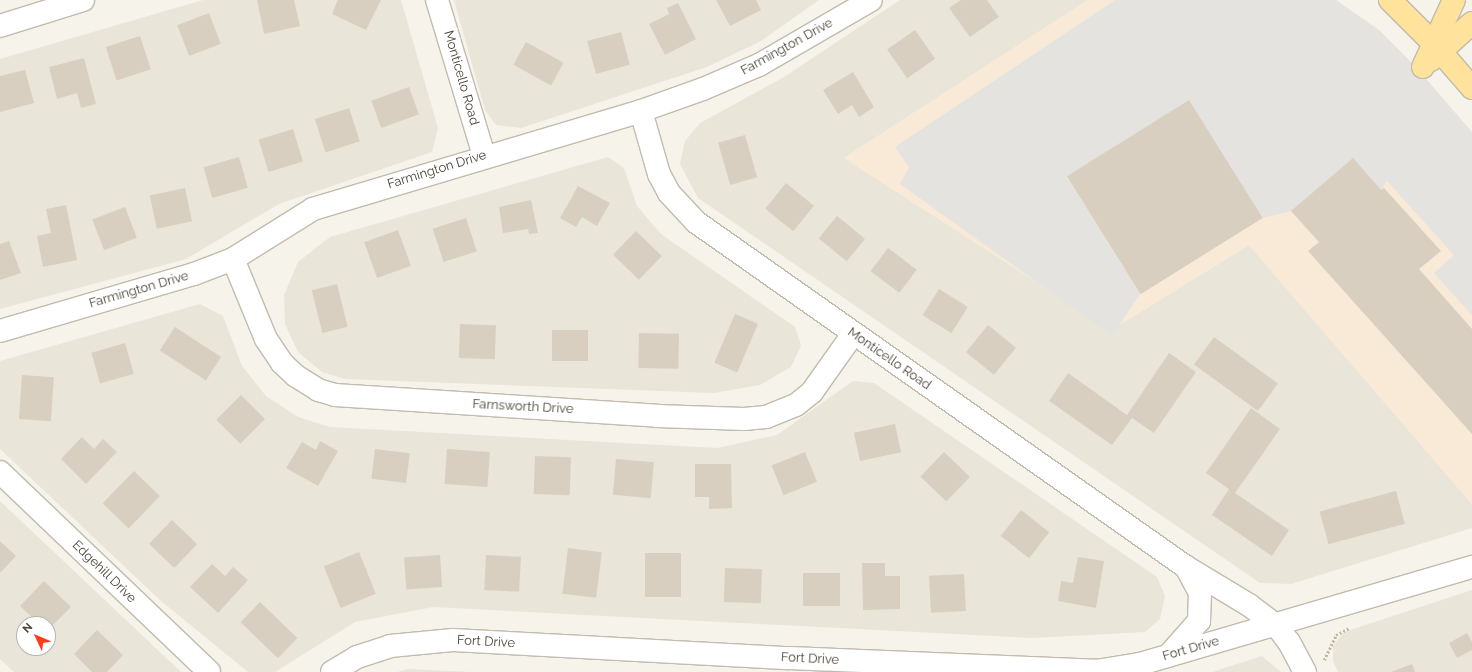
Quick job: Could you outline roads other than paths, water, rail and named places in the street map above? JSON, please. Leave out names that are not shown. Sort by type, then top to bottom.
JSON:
[{"type":"main road","points":[[1390,0],[1437,47],[1472,88]]},
{"type":"main road","points":[[1437,47],[1454,0],[1472,17]]},
{"type":"main road","points":[[1437,47],[1472,23]]},
{"type":"street","points":[[0,26],[83,0]]},
{"type":"street","name":"Monticello Road","points":[[437,0],[484,156]]},
{"type":"street","name":"Farmington Drive","points":[[0,331],[194,274],[233,259],[313,209],[484,156],[641,111],[759,65],[871,0]]},
{"type":"street","name":"Monticello Road","points":[[641,111],[659,174],[669,192],[682,209],[732,249],[853,334],[1186,567],[1249,605],[1276,625],[1289,642],[1305,672]]},
{"type":"street","name":"Farnsworth Drive","points":[[233,259],[266,339],[282,363],[296,376],[318,390],[335,395],[657,416],[744,419],[766,417],[796,404],[812,392],[853,334]]},
{"type":"street","name":"Edgehill Drive","points":[[0,472],[209,672]]},
{"type":"street","name":"Monticello Road","points":[[1168,656],[1199,621],[1200,593],[1186,567]]},
{"type":"street","name":"Fort Drive","points":[[332,672],[357,658],[390,646],[454,640],[789,658],[1096,671],[1140,664],[1472,567]]}]
